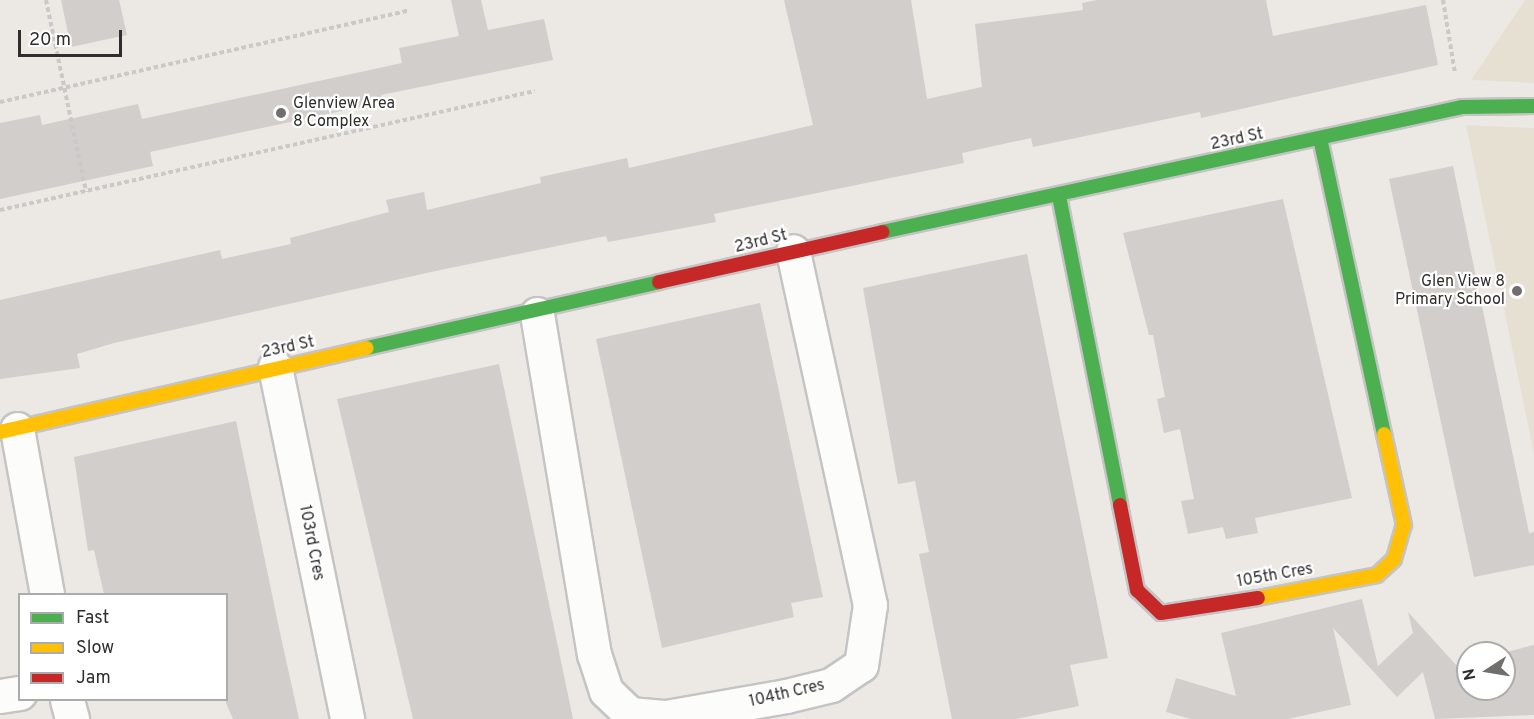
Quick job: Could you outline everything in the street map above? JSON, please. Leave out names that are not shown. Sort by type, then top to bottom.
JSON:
[{"type":"street","name":"23rd St","points":[[8,431],[275,367],[537,314],[793,251],[1059,196],[1462,107],[1534,106]]},
{"type":"street","name":"105th Cres","points":[[1059,196],[1137,590],[1146,601],[1161,613],[1178,614],[1377,574],[1394,559],[1404,525],[1320,138]]},
{"type":"street","name":"104th Cres","points":[[537,314],[594,654],[606,691],[630,714],[666,717],[786,696],[831,685],[861,665],[870,605],[793,251]]},
{"type":"street","name":"103rd Cres","points":[[275,367],[347,719]]},
{"type":"street","points":[[8,431],[47,593]]},
{"type":"street","points":[[0,696],[18,693]]},
{"type":"street","points":[[68,701],[72,719]]},
{"type":"path","points":[[46,0],[86,192]]},
{"type":"path","points":[[1443,0],[1462,107]]},
{"type":"path","points":[[0,102],[408,11]]},
{"type":"path","points":[[0,210],[535,91]]},
{"type":"shaded area","points":[[1525,0],[1534,0],[1534,83],[1471,80]]},
{"type":"shaded area","name":"Glen View 8 Primary School","points":[[1466,125],[1534,128],[1534,454]]},
{"type":"building","points":[[61,0],[119,0],[127,35],[71,47]]},
{"type":"building","points":[[451,0],[481,0],[488,30],[544,19],[553,60],[381,95],[383,102],[150,152],[153,166],[0,199],[0,123],[40,115],[42,125],[138,104],[142,119],[402,63],[399,48],[459,36]]},
{"type":"building","points":[[784,0],[911,0],[927,99],[982,87],[975,24],[1083,10],[1082,3],[1097,0],[1266,0],[1273,36],[1426,5],[1438,65],[1201,118],[1200,112],[1033,147],[1031,138],[962,153],[964,163],[714,214],[716,222],[608,242],[606,236],[440,270],[114,343],[77,354],[80,368],[0,379],[0,300],[220,250],[222,259],[291,244],[290,238],[389,212],[386,200],[424,192],[427,210],[541,183],[540,177],[627,158],[629,168],[813,125]]},
{"type":"building","points":[[1453,166],[1529,533],[1534,532],[1534,565],[1474,577],[1389,179]]},
{"type":"building","points":[[1283,199],[1352,498],[1255,518],[1258,533],[1226,539],[1223,527],[1188,534],[1181,501],[1194,499],[1180,429],[1164,433],[1157,399],[1165,397],[1153,335],[1149,335],[1123,233]]},
{"type":"building","points":[[1027,254],[1108,658],[1070,665],[1079,706],[1016,719],[952,719],[919,554],[929,552],[915,481],[898,484],[863,288]]},
{"type":"building","points":[[760,303],[823,597],[791,603],[794,617],[662,648],[596,339]]},
{"type":"building","points":[[499,364],[573,719],[413,719],[337,399]]},
{"type":"building","points":[[236,421],[299,719],[233,719],[226,703],[228,701],[228,593],[104,593],[94,550],[88,551],[74,457]]},
{"type":"building","points":[[1362,599],[1378,666],[1413,633],[1408,612],[1456,665],[1456,701],[1516,701],[1516,650],[1534,645],[1534,715],[1435,719],[1423,672],[1397,697],[1333,628],[1351,705],[1288,719],[1191,719],[1166,712],[1176,678],[1236,696],[1221,633]]},
{"type":"traffic: fast","points":[[882,232],[1462,107],[1534,106]]},
{"type":"traffic: fast","points":[[1320,138],[1384,434]]},
{"type":"traffic: fast","points":[[1059,196],[1120,505]]},
{"type":"traffic: fast","points":[[367,348],[659,282]]},
{"type":"traffic: slow","points":[[0,432],[367,348]]},
{"type":"traffic: slow","points":[[1258,598],[1377,575],[1394,559],[1404,525],[1384,434]]},
{"type":"traffic: jam","points":[[659,282],[882,232]]},
{"type":"traffic: jam","points":[[1120,505],[1137,590],[1161,613],[1258,598]]},
{"type":"place","name":"Glenview Area 8 Complex","points":[[281,113]]},
{"type":"place","name":"Glen View 8 Primary School","points":[[1517,291]]}]
